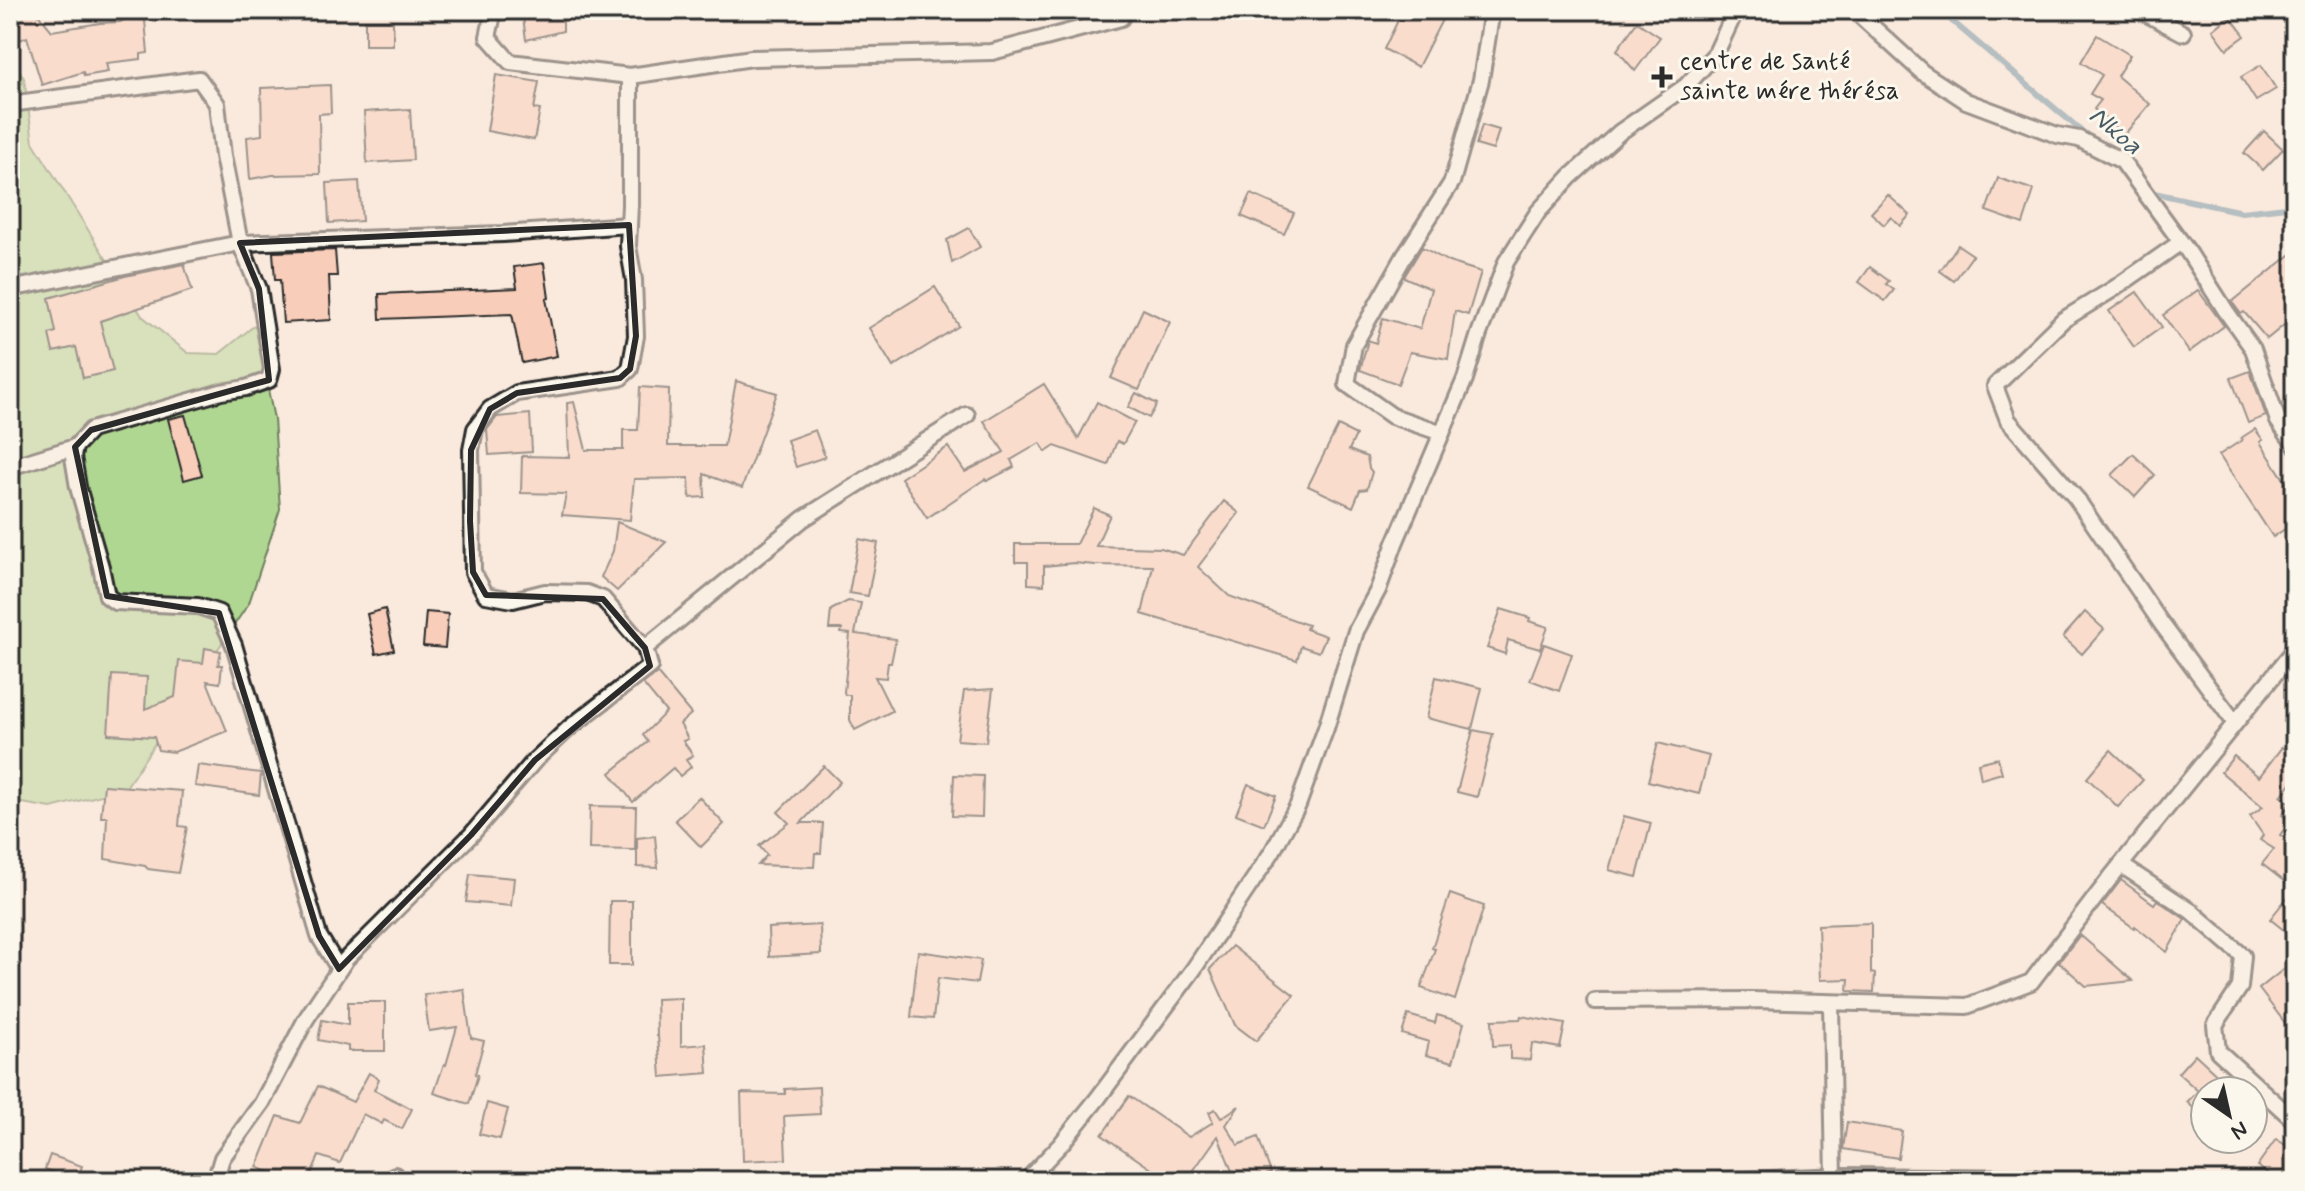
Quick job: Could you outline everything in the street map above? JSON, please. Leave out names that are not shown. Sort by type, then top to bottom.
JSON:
[{"type":"street","points":[[494,10],[488,37],[510,62],[630,76],[752,58],[992,52],[1121,18],[1124,10]]},
{"type":"street","points":[[1442,433],[1392,416],[1347,384],[1354,345],[1405,255],[1452,182],[1481,80],[1492,10]]},
{"type":"street","points":[[1026,1181],[1061,1144],[1193,970],[1265,862],[1298,805],[1356,631],[1378,590],[1465,379],[1506,262],[1538,212],[1570,177],[1620,132],[1686,86],[1716,53],[1736,10]]},
{"type":"street","points":[[1854,10],[1922,72],[1966,101],[2057,135],[2079,139],[2122,161],[2253,349],[2278,421],[2295,445]]},
{"type":"street","points":[[2139,10],[2183,33]]},
{"type":"street","points":[[215,1181],[222,1158],[262,1103],[306,1019],[346,959],[471,835],[535,760],[569,728],[650,666],[645,648],[603,599],[587,593],[545,592],[513,600],[486,595],[473,572],[470,521],[471,450],[475,429],[490,409],[517,393],[620,378],[630,369],[636,336],[634,280],[628,246],[630,76]]},
{"type":"street","points":[[10,104],[199,79],[217,104],[223,156],[240,243],[259,289],[272,369],[269,380],[91,430],[75,447],[10,467]]},
{"type":"street","points":[[10,289],[240,243],[503,234],[629,225]]},
{"type":"street","points":[[2181,242],[2063,320],[1995,386],[2008,420],[2076,498],[2161,623],[2235,723]]},
{"type":"street","points":[[645,648],[803,519],[967,415]]},
{"type":"street","points":[[75,447],[73,457],[78,487],[107,596],[115,602],[198,606],[219,613],[234,645],[319,936],[339,969]]},
{"type":"street","points":[[1595,1001],[1752,1000],[1967,1006],[2031,982],[2295,649]]},
{"type":"street","points":[[2121,865],[2191,911],[2243,956],[2240,987],[2215,1025],[2218,1051],[2295,1121]]},
{"type":"street","points":[[1831,1003],[1834,1178]]},
{"type":"street","points":[[1720,1181],[2036,1178]]},
{"type":"highlighted area","points":[[629,225],[636,336],[630,369],[620,378],[517,393],[490,409],[471,450],[470,521],[473,572],[486,595],[603,599],[645,648],[650,666],[535,760],[471,835],[339,969],[319,936],[219,613],[107,596],[75,447],[91,430],[269,380],[259,289],[240,243]]},
{"type":"green space","points":[[10,57],[24,78],[33,142],[142,316],[188,353],[219,354],[255,325],[274,419],[280,509],[249,603],[125,789],[51,808],[10,801]]},
{"type":"building","points":[[10,10],[35,10],[52,31],[120,22],[144,10],[148,53],[141,54],[141,59],[106,63],[108,72],[84,76],[83,72],[42,85],[27,37],[10,44]]},
{"type":"building","points":[[522,10],[563,10],[563,31],[526,40]]},
{"type":"building","points":[[1403,10],[1447,10],[1418,67],[1384,49]]},
{"type":"building","points":[[2230,16],[2245,36],[2227,49],[2213,30]]},
{"type":"building","points":[[365,21],[393,21],[393,45],[365,45]]},
{"type":"building","points":[[1637,22],[1660,37],[1635,71],[1617,50]]},
{"type":"building","points":[[2097,35],[2130,55],[2117,76],[2150,104],[2124,135],[2094,109],[2101,100],[2090,94],[2102,75],[2081,62]]},
{"type":"building","points":[[2261,65],[2276,89],[2256,101],[2241,77]]},
{"type":"building","points":[[496,75],[539,82],[534,109],[540,110],[534,140],[487,131]]},
{"type":"building","points":[[330,85],[331,113],[319,114],[320,174],[250,179],[247,137],[262,135],[261,88]]},
{"type":"building","points":[[410,109],[413,160],[367,163],[364,112]]},
{"type":"building","points":[[1482,125],[1499,130],[1493,150],[1476,145]]},
{"type":"building","points":[[2264,131],[2283,149],[2263,170],[2244,153]]},
{"type":"building","points":[[1998,178],[2034,190],[2023,224],[1986,211]]},
{"type":"building","points":[[359,181],[362,221],[329,223],[327,183]]},
{"type":"building","points":[[1251,194],[1294,213],[1284,234],[1241,216]]},
{"type":"building","points":[[1888,195],[1910,215],[1900,226],[1891,217],[1884,225],[1871,213]]},
{"type":"building","points":[[969,228],[980,247],[952,263],[947,240]]},
{"type":"building","points":[[1958,245],[1973,255],[1954,281],[1940,271]]},
{"type":"building","points":[[1422,247],[1449,262],[1481,272],[1468,315],[1455,311],[1448,359],[1410,352],[1398,384],[1360,370],[1368,340],[1376,343],[1383,318],[1420,329],[1431,289],[1404,277]]},
{"type":"building","points":[[335,250],[337,276],[329,276],[331,320],[283,323],[280,280],[275,280],[273,252]]},
{"type":"building","points":[[2295,251],[2295,316],[2267,339],[2232,302]]},
{"type":"building","points":[[544,263],[549,298],[546,299],[557,356],[522,363],[512,314],[380,319],[379,294],[517,288],[514,267]]},
{"type":"building","points":[[184,264],[192,290],[100,321],[113,371],[83,378],[76,347],[53,352],[49,334],[56,332],[49,298],[125,276]]},
{"type":"building","points":[[1870,267],[1889,281],[1886,284],[1894,290],[1885,301],[1859,282]]},
{"type":"building","points":[[935,287],[959,326],[893,367],[869,328]]},
{"type":"building","points":[[2198,290],[2224,326],[2189,352],[2163,315]]},
{"type":"building","points":[[2137,292],[2162,327],[2134,347],[2109,311]]},
{"type":"building","points":[[1143,309],[1170,322],[1139,390],[1111,378]]},
{"type":"building","points":[[2250,371],[2266,416],[2248,423],[2231,378]]},
{"type":"building","points":[[736,381],[777,393],[742,488],[704,474],[705,497],[690,498],[689,478],[634,479],[630,520],[562,515],[566,494],[521,493],[522,456],[569,457],[567,403],[574,402],[586,450],[623,450],[623,430],[638,430],[640,387],[669,389],[668,446],[724,446]]},
{"type":"building","points":[[1044,384],[1078,439],[1097,402],[1135,422],[1123,444],[1117,441],[1108,465],[1055,446],[1046,452],[1040,443],[1011,460],[1014,467],[987,481],[985,479],[927,518],[901,478],[948,447],[965,472],[1004,452],[984,421]]},
{"type":"building","points":[[1136,393],[1157,404],[1149,418],[1128,407]]},
{"type":"building","points":[[530,414],[532,452],[489,455],[487,430],[497,417]]},
{"type":"building","points":[[185,415],[202,475],[184,480],[168,419]]},
{"type":"building","points":[[1338,426],[1356,435],[1349,450],[1367,457],[1372,472],[1367,489],[1360,490],[1353,507],[1308,486]]},
{"type":"building","points":[[2255,429],[2289,487],[2295,483],[2295,522],[2273,537],[2219,455]]},
{"type":"building","points":[[815,430],[825,457],[796,467],[787,440]]},
{"type":"building","points":[[2133,454],[2155,475],[2135,497],[2112,475]]},
{"type":"building","points":[[1224,501],[1239,513],[1198,567],[1229,596],[1308,625],[1306,629],[1326,636],[1319,652],[1301,646],[1297,660],[1142,614],[1153,566],[1074,563],[1044,566],[1044,585],[1028,584],[1028,562],[1015,562],[1015,544],[1076,544],[1094,508],[1110,515],[1096,546],[1161,548],[1183,555]]},
{"type":"building","points":[[617,522],[666,542],[617,591],[601,577],[613,551]]},
{"type":"building","points":[[859,539],[878,543],[868,596],[849,593]]},
{"type":"building","points":[[848,601],[861,603],[855,634],[896,639],[886,678],[875,677],[892,711],[855,730],[850,720],[850,695],[844,692],[850,634],[841,633],[842,629],[829,629],[831,610]]},
{"type":"building","points":[[385,609],[394,650],[376,654],[367,614]]},
{"type":"building","points":[[1501,609],[1548,627],[1540,649],[1508,640],[1505,654],[1487,648]]},
{"type":"building","points":[[426,612],[448,614],[445,648],[423,646]]},
{"type":"building","points":[[2085,612],[2104,629],[2082,654],[2063,637]]},
{"type":"building","points":[[1544,644],[1572,654],[1559,691],[1530,680]]},
{"type":"building","points":[[205,648],[221,651],[218,665],[222,665],[220,683],[207,681],[227,731],[174,752],[158,750],[154,737],[108,734],[112,675],[147,677],[145,709],[175,697],[179,661],[203,663]]},
{"type":"building","points":[[657,673],[691,714],[680,724],[688,739],[683,741],[693,755],[686,760],[691,767],[680,776],[673,768],[633,802],[610,773],[648,742],[643,735],[666,712],[643,684]]},
{"type":"building","points":[[1436,677],[1482,688],[1472,729],[1426,718]]},
{"type":"building","points":[[993,689],[986,742],[957,740],[964,691]]},
{"type":"building","points":[[1473,730],[1493,734],[1477,797],[1457,792]]},
{"type":"building","points":[[1658,743],[1709,756],[1699,794],[1648,781]]},
{"type":"building","points":[[2282,747],[2295,757],[2295,778],[2281,796],[2290,803],[2282,815],[2290,821],[2280,835],[2295,846],[2295,939],[2270,919],[2294,889],[2262,864],[2274,849],[2260,840],[2263,835],[2250,816],[2263,807],[2221,772],[2234,756],[2259,777]]},
{"type":"building","points":[[2111,750],[2143,780],[2118,807],[2087,778]]},
{"type":"building","points":[[1998,758],[2002,773],[1981,779],[1978,763]]},
{"type":"building","points":[[198,765],[261,773],[259,795],[195,786]]},
{"type":"building","points":[[824,766],[840,782],[801,823],[823,823],[821,853],[815,853],[814,867],[758,865],[767,855],[759,846],[789,823],[778,812]]},
{"type":"building","points":[[954,775],[983,776],[982,817],[952,816]]},
{"type":"building","points":[[1248,784],[1276,796],[1264,825],[1236,814]]},
{"type":"building","points":[[104,785],[182,791],[179,826],[187,827],[178,873],[105,859],[107,817],[101,817]]},
{"type":"building","points":[[699,797],[724,824],[701,847],[675,820]]},
{"type":"building","points":[[590,806],[636,807],[635,850],[589,849]]},
{"type":"building","points":[[1624,816],[1651,823],[1637,877],[1609,870]]},
{"type":"building","points":[[655,836],[658,868],[637,867],[637,838]]},
{"type":"building","points":[[470,874],[514,878],[511,906],[466,902]]},
{"type":"building","points":[[2121,880],[2154,904],[2157,900],[2185,919],[2167,952],[2102,905]]},
{"type":"building","points":[[1450,894],[1484,906],[1455,1000],[1421,988]]},
{"type":"building","points":[[610,901],[632,901],[632,965],[609,965]]},
{"type":"building","points":[[1871,923],[1874,992],[1848,991],[1849,979],[1820,980],[1818,925]]},
{"type":"building","points":[[820,925],[821,954],[769,957],[768,928]]},
{"type":"building","points":[[2080,935],[2133,981],[2086,986],[2059,962]]},
{"type":"building","points":[[1232,946],[1294,995],[1256,1041],[1235,1025],[1210,969]]},
{"type":"building","points":[[918,951],[981,960],[977,983],[938,978],[933,1019],[911,1017]]},
{"type":"building","points":[[2295,960],[2295,1036],[2259,989]]},
{"type":"building","points":[[464,989],[471,1038],[484,1041],[469,1104],[434,1093],[457,1027],[429,1031],[424,995]]},
{"type":"building","points":[[681,998],[681,1046],[706,1044],[708,1073],[661,1077],[656,999]]},
{"type":"building","points":[[348,1002],[385,1002],[385,1051],[348,1051],[348,1046],[318,1040],[322,1020],[348,1025]]},
{"type":"building","points":[[1408,1015],[1435,1023],[1437,1015],[1464,1023],[1453,1062],[1426,1055],[1429,1042],[1402,1034]]},
{"type":"building","points":[[1521,1016],[1565,1024],[1560,1048],[1532,1043],[1530,1060],[1510,1059],[1510,1045],[1493,1046],[1492,1020],[1520,1019]]},
{"type":"building","points":[[2195,1054],[2218,1075],[2189,1075],[2189,1083],[2178,1073]]},
{"type":"building","points":[[369,1073],[379,1079],[374,1090],[412,1109],[402,1129],[384,1120],[382,1124],[363,1114],[340,1163],[319,1156],[308,1181],[288,1181],[257,1167],[278,1116],[300,1123],[318,1086],[353,1102]]},
{"type":"building","points":[[819,1087],[820,1114],[784,1116],[786,1159],[743,1161],[741,1093],[785,1094],[785,1089]]},
{"type":"building","points":[[1129,1096],[1189,1137],[1213,1122],[1209,1112],[1215,1109],[1221,1118],[1239,1106],[1226,1125],[1238,1145],[1258,1137],[1271,1173],[1250,1181],[1236,1181],[1218,1136],[1186,1181],[1169,1181],[1102,1135]]},
{"type":"building","points":[[487,1103],[508,1109],[500,1139],[479,1134]]},
{"type":"building","points":[[1847,1122],[1902,1131],[1898,1158],[1843,1149]]},
{"type":"building","points":[[2276,1139],[2295,1151],[2295,1181],[2280,1181],[2257,1166],[2265,1155],[2269,1155],[2269,1149]]},
{"type":"building","points":[[50,1155],[82,1166],[77,1181],[45,1169]]},
{"type":"waterway","name":"Nkoa","points":[[1939,10],[2090,138]]},
{"type":"waterway","name":"Nkoa","points":[[2150,190],[2242,212],[2295,206]]},
{"type":"place","name":"centre de santé sainte mére thérésa","points":[[1662,77]]}]
